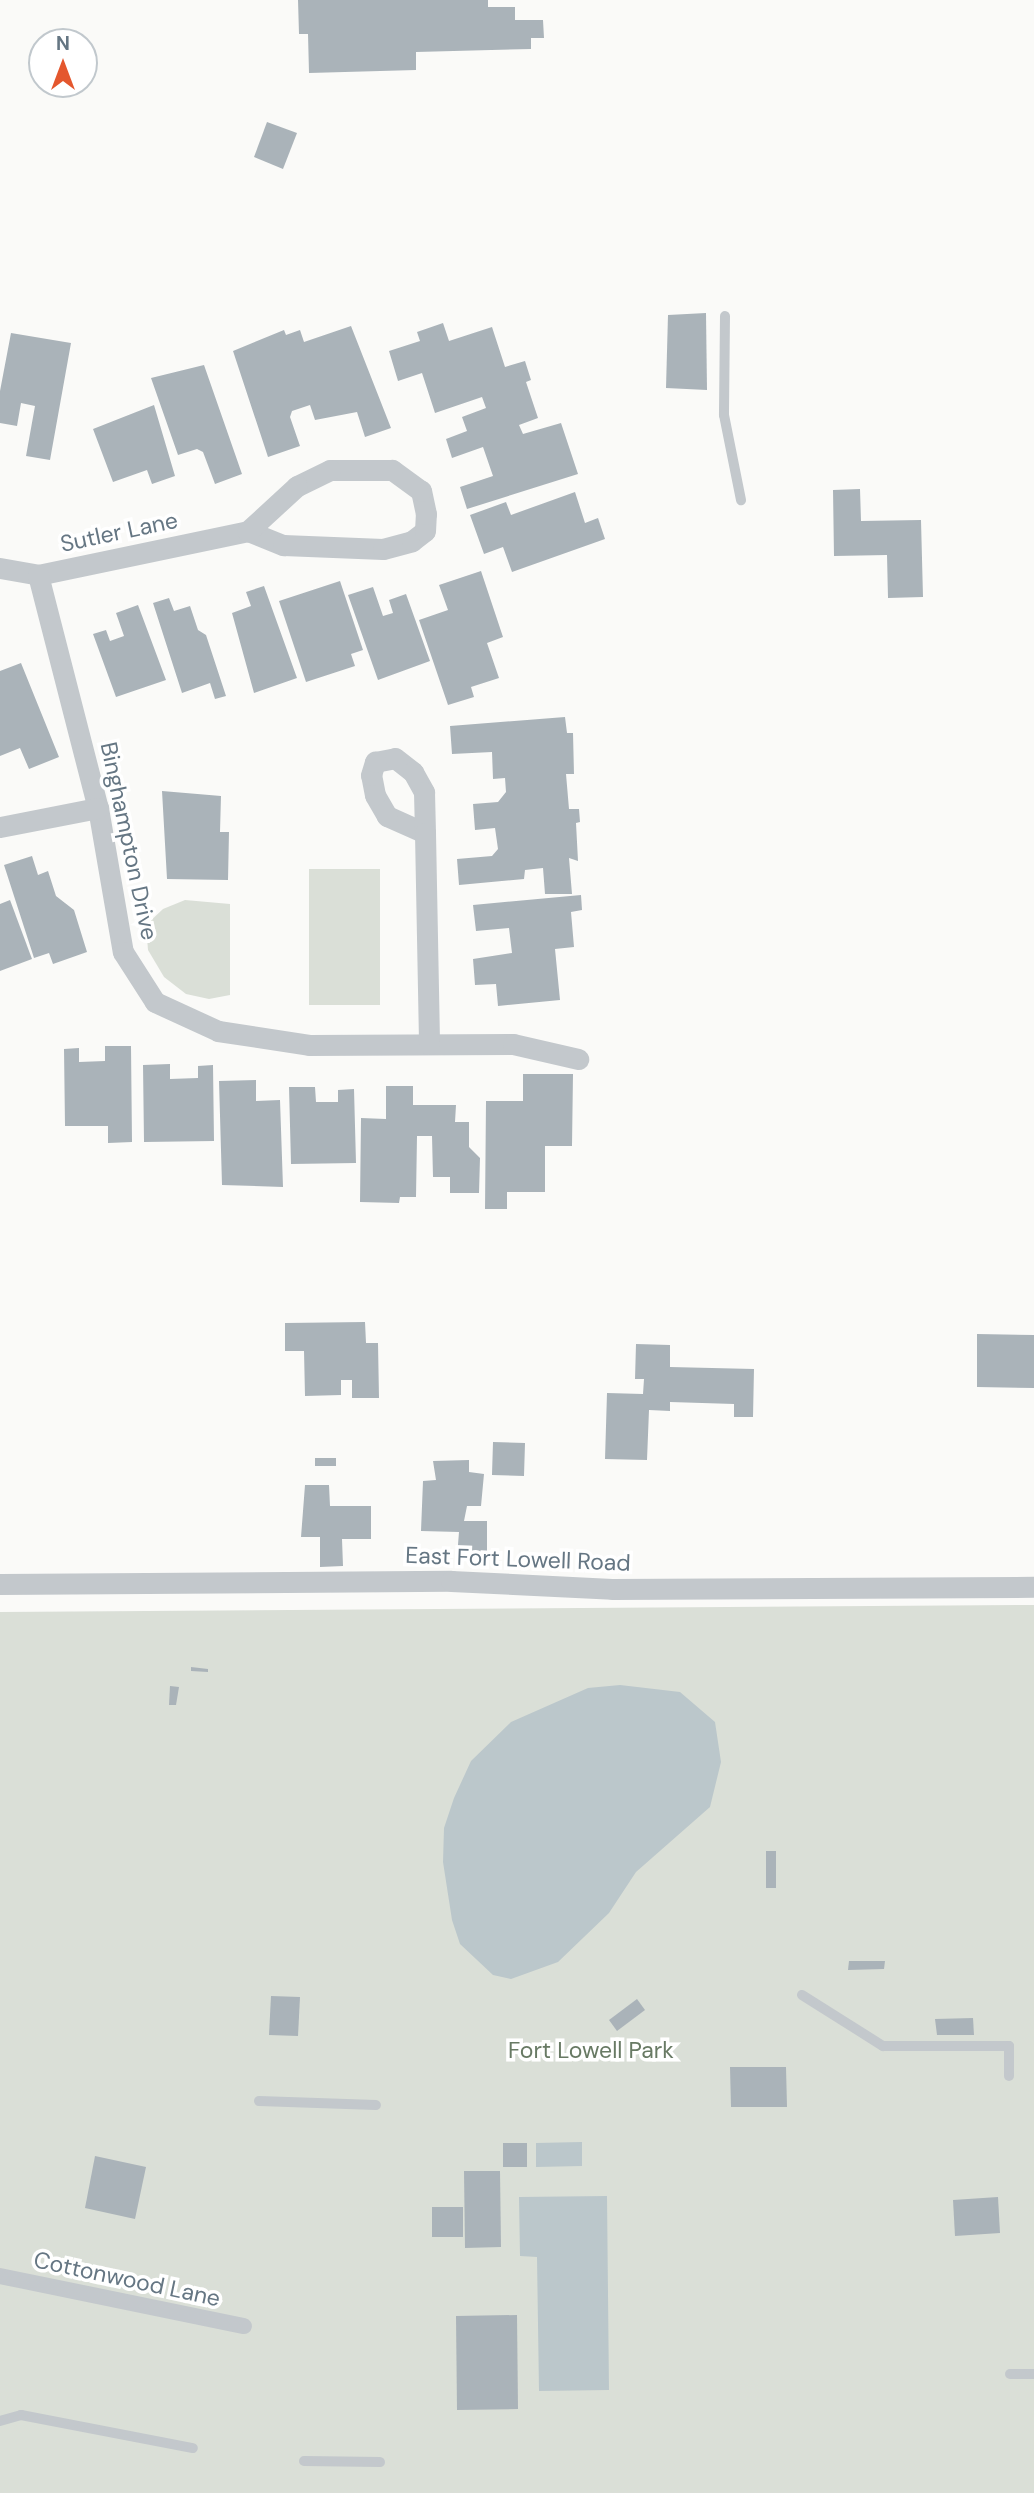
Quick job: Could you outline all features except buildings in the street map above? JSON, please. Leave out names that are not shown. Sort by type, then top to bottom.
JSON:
[{"type":"street","points":[[330,470],[392,470],[421,491],[426,514],[425,531],[419,536],[383,549],[284,545],[248,531],[297,486],[330,470]]},
{"type":"street","name":"Sutler Lane","points":[[0,568],[38,575],[248,531]]},
{"type":"street","name":"Binghampton Drive","points":[[38,575],[98,808],[123,952],[155,1002],[218,1031],[309,1045],[513,1044],[578,1059]]},
{"type":"street","points":[[0,827],[98,808]]},
{"type":"street","points":[[425,833],[429,1044]]},
{"type":"street","name":"East Fort Lowell Road","points":[[0,1584],[451,1581],[612,1589],[1034,1587]]},
{"type":"street","name":"Cottonwood Lane","points":[[0,2276],[244,2326]]},
{"type":"lane","points":[[725,316],[724,415],[741,500]]},
{"type":"lane","points":[[802,1994],[883,2046],[1009,2046],[1009,2076]]},
{"type":"lane","points":[[258,2101],[376,2105]]},
{"type":"lane","points":[[1010,2374],[1034,2374]]},
{"type":"lane","points":[[0,2421],[21,2415],[193,2448]]},
{"type":"lane","points":[[304,2461],[380,2462]]},
{"type":"green space","points":[[309,869],[380,869],[380,1005],[309,1005]]},
{"type":"green space","points":[[185,900],[230,904],[230,995],[209,999],[186,994],[164,977],[148,950],[146,925],[163,909]]},
{"type":"green space","name":"Fort Lowell Park","points":[[1034,1605],[1034,2493],[0,2493],[0,1612]]},
{"type":"shaded area","points":[[620,1685],[680,1692],[715,1722],[721,1762],[710,1807],[636,1872],[609,1913],[558,1962],[511,1979],[493,1975],[460,1944],[452,1920],[443,1862],[444,1828],[454,1798],[471,1761],[511,1722],[588,1688]]},
{"type":"shaded area","points":[[582,2142],[582,2166],[536,2167],[536,2143]]},
{"type":"shaded area","points":[[607,2196],[609,2390],[539,2391],[537,2257],[520,2256],[519,2197]]}]
